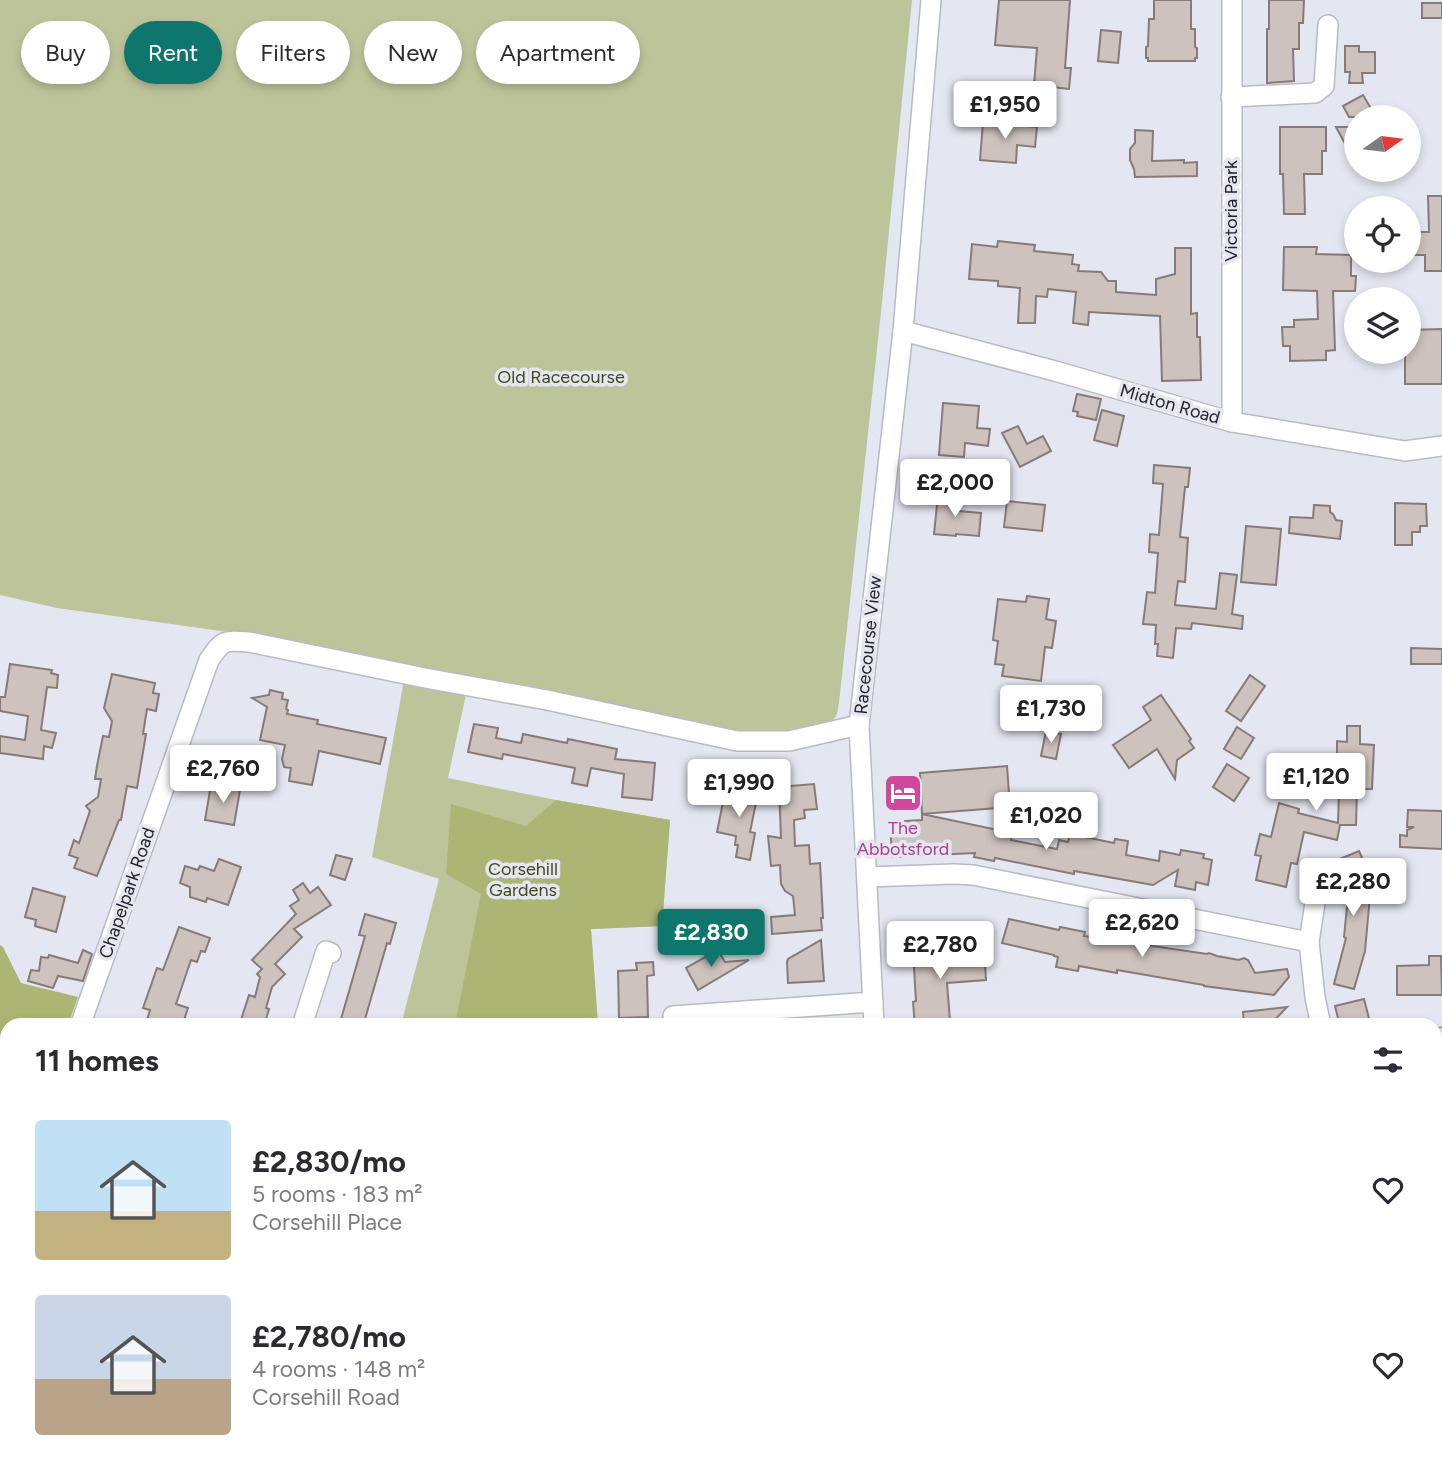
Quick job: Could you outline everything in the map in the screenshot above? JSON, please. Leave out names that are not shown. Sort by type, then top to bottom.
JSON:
[{"type":"street","name":"Racecourse View","points":[[219,644],[249,642],[547,700],[737,741],[789,741],[859,725],[903,331],[931,0]]},
{"type":"street","name":"Victoria Park","points":[[1231,0],[1232,422]]},
{"type":"street","points":[[1231,97],[1315,93],[1324,86],[1328,25]]},
{"type":"street","name":"Midton Road","points":[[903,331],[1232,422],[1405,451],[1442,446]]},
{"type":"street","name":"Chapelpark Road","points":[[83,1018],[209,660],[219,644]]},
{"type":"street","points":[[859,725],[874,1018]]},
{"type":"street","points":[[867,877],[973,875],[1309,943]]},
{"type":"street","points":[[1319,1018],[1309,943],[1322,875]]},
{"type":"street","points":[[304,1018],[323,950]]},
{"type":"street","points":[[673,1016],[873,1002]]},
{"type":"green space","name":"Old Racecourse","points":[[0,0],[912,0],[839,703],[837,714],[830,722],[820,728],[792,733],[739,733],[251,634],[57,608],[0,595]]},
{"type":"green space","name":"Corsehill Gardens","points":[[404,680],[466,694],[448,778],[670,820],[662,926],[591,929],[597,1018],[403,1018],[439,879],[372,857]]},
{"type":"green space","name":"Corsehill Gardens","points":[[556,800],[670,820],[662,926],[591,929],[597,1018],[456,1018],[481,894],[446,874],[451,804],[526,826]]},
{"type":"green space","points":[[0,945],[21,983],[78,997],[70,1018],[0,1018]]},
{"type":"building","points":[[999,0],[1070,0],[1065,68],[1071,68],[1069,89],[1034,85],[1037,48],[995,45]]},
{"type":"building","points":[[1154,0],[1191,0],[1191,29],[1195,29],[1197,48],[1195,61],[1148,61],[1146,47],[1149,19],[1154,19]]},
{"type":"building","points":[[1269,0],[1304,0],[1303,23],[1299,23],[1299,49],[1293,49],[1294,81],[1267,83]]},
{"type":"building","points":[[1422,3],[1442,3],[1442,18],[1422,18]]},
{"type":"building","points":[[1101,30],[1121,32],[1118,63],[1098,61]]},
{"type":"building","points":[[1345,46],[1359,46],[1359,52],[1375,52],[1375,73],[1362,73],[1363,83],[1349,83],[1350,72],[1345,72]]},
{"type":"building","points":[[1363,95],[1369,105],[1345,105]]},
{"type":"building","points":[[983,122],[1037,127],[1035,147],[1017,145],[1016,163],[980,160]]},
{"type":"building","points":[[1280,127],[1326,127],[1322,174],[1304,174],[1305,214],[1284,214],[1283,174],[1280,174]]},
{"type":"building","points":[[1336,127],[1344,127],[1344,142]]},
{"type":"building","points":[[1135,130],[1153,131],[1152,161],[1197,162],[1197,176],[1135,177],[1130,149],[1135,143]]},
{"type":"building","points":[[1428,196],[1442,196],[1442,271],[1425,271],[1425,255],[1421,255],[1421,232],[1429,232]]},
{"type":"building","points":[[998,241],[1035,245],[1034,251],[1073,255],[1072,264],[1079,265],[1078,271],[1101,272],[1108,281],[1116,281],[1116,292],[1156,295],[1156,279],[1175,274],[1175,248],[1191,248],[1191,314],[1197,313],[1201,380],[1162,381],[1160,316],[1089,312],[1088,325],[1073,323],[1076,292],[1048,289],[1047,297],[1036,296],[1035,323],[1018,323],[1020,288],[998,286],[998,281],[969,279],[972,244],[997,247]]},
{"type":"building","points":[[1284,247],[1317,247],[1316,254],[1344,255],[1344,273],[1356,276],[1355,287],[1333,291],[1335,350],[1326,351],[1326,360],[1290,361],[1290,346],[1283,346],[1282,327],[1294,327],[1294,320],[1318,319],[1317,291],[1283,290]]},
{"type":"building","points":[[1442,329],[1442,384],[1405,384],[1405,364],[1421,364],[1421,330]]},
{"type":"building","points":[[1077,394],[1101,399],[1096,420],[1077,416],[1078,412],[1073,411]]},
{"type":"building","points":[[943,403],[979,406],[977,428],[990,429],[988,446],[965,443],[964,457],[939,455]]},
{"type":"building","points":[[1102,410],[1124,416],[1117,446],[1094,440]]},
{"type":"building","points":[[1018,426],[1027,444],[1043,436],[1051,451],[1020,467],[1002,433]]},
{"type":"building","points":[[1154,465],[1190,468],[1188,487],[1185,487],[1180,537],[1188,538],[1185,582],[1178,581],[1175,605],[1216,609],[1220,573],[1237,575],[1232,614],[1243,616],[1242,629],[1192,623],[1191,629],[1176,628],[1173,658],[1157,656],[1156,625],[1143,624],[1147,592],[1155,593],[1158,553],[1149,552],[1150,534],[1159,535],[1163,484],[1153,483]]},
{"type":"building","points":[[938,495],[960,498],[958,511],[981,513],[979,536],[934,534]]},
{"type":"building","points":[[1007,501],[1045,505],[1042,531],[1004,527]]},
{"type":"building","points":[[1395,503],[1426,504],[1427,526],[1420,526],[1420,532],[1412,532],[1412,545],[1395,545]]},
{"type":"building","points":[[1314,505],[1330,506],[1330,512],[1336,520],[1342,521],[1340,539],[1289,533],[1290,517],[1313,518]]},
{"type":"building","points":[[1246,526],[1281,529],[1276,585],[1241,582]]},
{"type":"building","points":[[1027,596],[1049,599],[1046,619],[1056,621],[1052,648],[1045,647],[1041,681],[1002,676],[1004,665],[995,664],[998,641],[993,640],[998,599],[1026,602]]},
{"type":"building","points":[[1411,648],[1442,649],[1442,664],[1411,664]]},
{"type":"building","points":[[10,664],[52,670],[51,673],[58,675],[57,688],[47,687],[41,730],[56,733],[52,748],[44,746],[43,759],[0,753],[0,736],[25,740],[28,716],[0,711],[0,697],[5,697]]},
{"type":"building","points":[[112,674],[155,683],[153,693],[159,694],[156,711],[147,709],[143,734],[146,734],[137,788],[127,786],[121,820],[97,876],[74,868],[78,858],[69,855],[74,840],[79,843],[90,811],[86,806],[98,797],[101,779],[95,779],[97,766],[103,736],[109,737],[112,721],[104,708]]},
{"type":"building","points":[[1250,675],[1265,686],[1241,721],[1226,711]]},
{"type":"building","points":[[270,690],[283,693],[282,699],[288,700],[287,714],[318,720],[317,724],[386,738],[380,764],[319,751],[312,785],[289,781],[291,768],[284,767],[282,759],[285,745],[260,740],[267,707],[252,698],[269,695]]},
{"type":"building","points":[[1161,695],[1191,739],[1189,741],[1194,748],[1177,760],[1175,779],[1157,749],[1129,768],[1113,745],[1151,720],[1143,707]]},
{"type":"building","points":[[474,724],[498,728],[496,738],[521,743],[523,734],[567,743],[568,739],[617,749],[615,759],[655,763],[652,800],[622,797],[624,774],[591,768],[587,786],[572,783],[575,768],[503,754],[502,759],[468,752]]},
{"type":"building","points":[[1347,726],[1360,726],[1360,744],[1374,745],[1372,789],[1357,789],[1356,825],[1340,825],[1337,840],[1304,832],[1297,864],[1291,863],[1286,887],[1256,880],[1261,856],[1255,855],[1260,834],[1271,837],[1279,803],[1299,809],[1298,813],[1338,823],[1340,757],[1337,757],[1337,741],[1347,742]]},
{"type":"building","points":[[1237,727],[1254,738],[1241,759],[1224,749]]},
{"type":"building","points":[[1046,731],[1061,734],[1056,759],[1041,756]]},
{"type":"building","points":[[1227,764],[1249,778],[1234,801],[1213,787]]},
{"type":"building","points":[[1007,766],[1010,807],[922,814],[920,773]]},
{"type":"building","points":[[814,784],[817,809],[804,810],[805,818],[794,820],[795,846],[809,845],[810,864],[820,863],[822,930],[772,934],[771,917],[795,915],[793,896],[785,891],[781,884],[780,865],[771,866],[768,836],[781,838],[779,787]]},
{"type":"building","points":[[211,785],[240,790],[234,825],[205,820]]},
{"type":"building","points":[[726,787],[758,793],[750,832],[755,833],[750,860],[736,857],[736,836],[717,832]]},
{"type":"building","points":[[1408,810],[1442,811],[1442,849],[1400,847],[1400,835],[1407,836],[1407,830],[1414,827],[1407,827]]},
{"type":"building","points":[[922,814],[1012,833],[1011,840],[1057,849],[1059,840],[1068,842],[1070,834],[1114,843],[1115,839],[1128,841],[1126,855],[1159,861],[1160,851],[1180,855],[1181,850],[1204,854],[1203,858],[1212,860],[1208,885],[1196,882],[1195,890],[1175,886],[1178,870],[1153,885],[1074,871],[1074,874],[995,858],[994,861],[974,857],[975,853],[892,857],[890,822],[922,820]]},
{"type":"building","points":[[1359,851],[1368,871],[1361,874],[1370,895],[1365,951],[1354,989],[1334,984],[1346,938],[1348,897],[1335,861]]},
{"type":"building","points":[[336,855],[352,859],[345,880],[330,875]]},
{"type":"building","points":[[219,859],[241,867],[228,905],[207,898],[206,902],[190,897],[190,887],[180,883],[185,866],[198,870],[200,866],[214,871]]},
{"type":"building","points":[[303,883],[310,893],[318,887],[331,905],[294,929],[302,937],[275,964],[285,974],[272,987],[266,1008],[269,1009],[266,1018],[242,1018],[249,995],[255,997],[260,977],[257,974],[262,969],[252,960],[296,914],[290,906],[299,900],[293,890]]},
{"type":"building","points":[[33,888],[65,897],[56,932],[35,926],[36,920],[25,917]]},
{"type":"building","points":[[365,914],[396,923],[390,944],[387,943],[365,1018],[341,1018],[365,936],[359,935]]},
{"type":"building","points":[[1009,919],[1059,930],[1060,927],[1085,932],[1084,936],[1209,953],[1239,960],[1244,958],[1255,973],[1287,969],[1289,977],[1274,995],[1204,986],[1117,970],[1117,973],[1079,966],[1078,971],[1056,967],[1058,957],[1054,955],[1002,943]]},
{"type":"building","points":[[179,927],[210,938],[205,952],[201,951],[197,962],[191,960],[176,1004],[188,1008],[185,1018],[148,1018],[150,1010],[143,1008],[157,968],[163,970]]},
{"type":"building","points":[[821,940],[824,981],[788,983],[788,959]]},
{"type":"building","points":[[968,944],[970,966],[985,965],[986,980],[947,983],[950,1018],[914,1018],[913,951],[943,949],[942,945]]},
{"type":"building","points":[[83,950],[92,954],[83,981],[58,976],[53,988],[28,981],[31,970],[39,971],[41,957],[48,958],[49,955],[78,963]]},
{"type":"building","points":[[718,950],[725,962],[749,960],[698,990],[686,968]]},
{"type":"building","points":[[1429,956],[1441,956],[1442,995],[1397,995],[1397,966],[1429,965]]},
{"type":"building","points":[[653,962],[654,975],[647,976],[648,1017],[619,1018],[618,971],[637,970],[636,963]]},
{"type":"building","points":[[1364,999],[1369,1018],[1338,1018],[1335,1006]]},
{"type":"building","points":[[1287,1007],[1277,1018],[1243,1018],[1243,1012]]},
{"type":"place","name":"The Abbotsford","points":[[903,793]]}]
